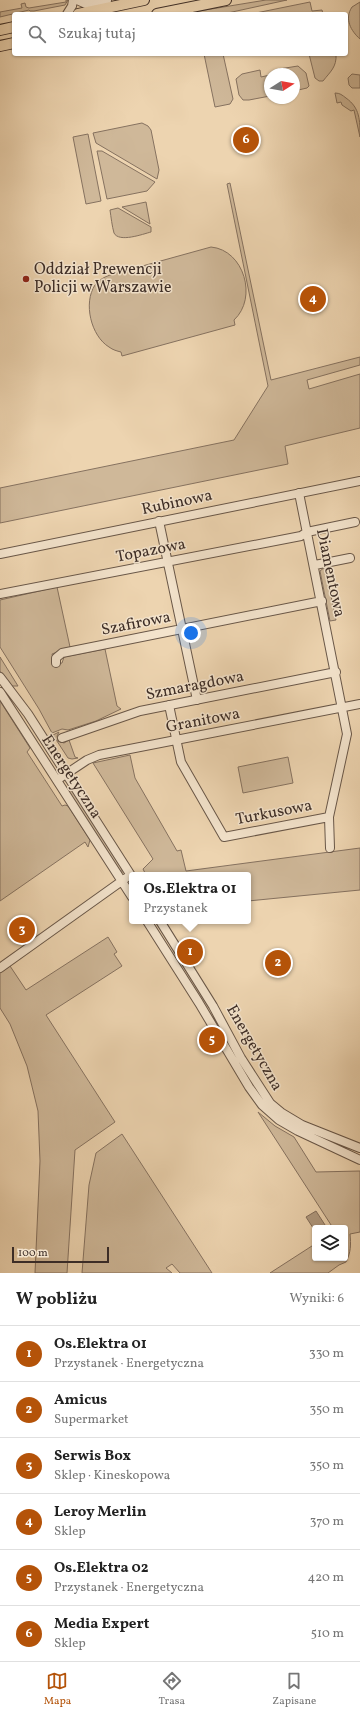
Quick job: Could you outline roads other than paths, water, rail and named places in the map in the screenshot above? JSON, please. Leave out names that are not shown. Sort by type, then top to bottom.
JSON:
[{"type":"main road","points":[[88,12],[144,0]]},
{"type":"main road","points":[[167,12],[226,0]]},
{"type":"main road","points":[[0,30],[12,27]]},
{"type":"main road","points":[[0,46],[12,43]]},
{"type":"street","points":[[68,12],[72,6],[73,0]]},
{"type":"street","points":[[77,0],[86,4],[106,0]]},
{"type":"street","points":[[111,0],[121,5]]},
{"type":"street","name":"Rubinowa","points":[[0,554],[360,481]]},
{"type":"street","name":"Diamentowa","points":[[299,493],[315,565],[347,734],[329,817],[330,848]]},
{"type":"street","points":[[159,521],[196,700]]},
{"type":"street","name":"Topazowa","points":[[0,594],[300,536],[307,532],[355,522]]},
{"type":"street","points":[[315,565],[350,558]]},
{"type":"street","name":"Szafirowa","points":[[56,662],[56,658],[62,653],[322,601]]},
{"type":"street","name":"Szmaragdowa","points":[[62,738],[140,711],[336,672]]},
{"type":"street","name":"Energetyczna","points":[[0,677],[28,714],[129,873]]},
{"type":"street","name":"Energetyczna","points":[[0,692],[129,892]]},
{"type":"street","name":"Granitowa","points":[[57,780],[93,757],[360,704]]},
{"type":"street","name":"Turkusowa","points":[[169,705],[181,762],[224,837],[329,817]]},
{"type":"street","points":[[0,968],[129,877]]},
{"type":"street","name":"Energetyczna","points":[[149,924],[199,1002],[249,1088],[262,1105],[279,1120],[298,1132],[360,1160]]},
{"type":"street","name":"Energetyczna","points":[[162,924],[213,1006],[241,1058],[270,1104],[302,1125],[360,1148]]},
{"type":"place","name":"Media Expert","points":[[246,140]]},
{"type":"place","name":"Oddział Prewencji Policji w Warszawie","points":[[26,279]]},
{"type":"place","name":"Leroy Merlin","points":[[313,299]]},
{"type":"place","name":"Serwis Box","points":[[22,930]]},
{"type":"place","name":"Os.Elektra 01","points":[[190,952]]},
{"type":"place","name":"Amicus","points":[[278,963]]},
{"type":"place","name":"Os.Elektra 02","points":[[212,1040]]}]
